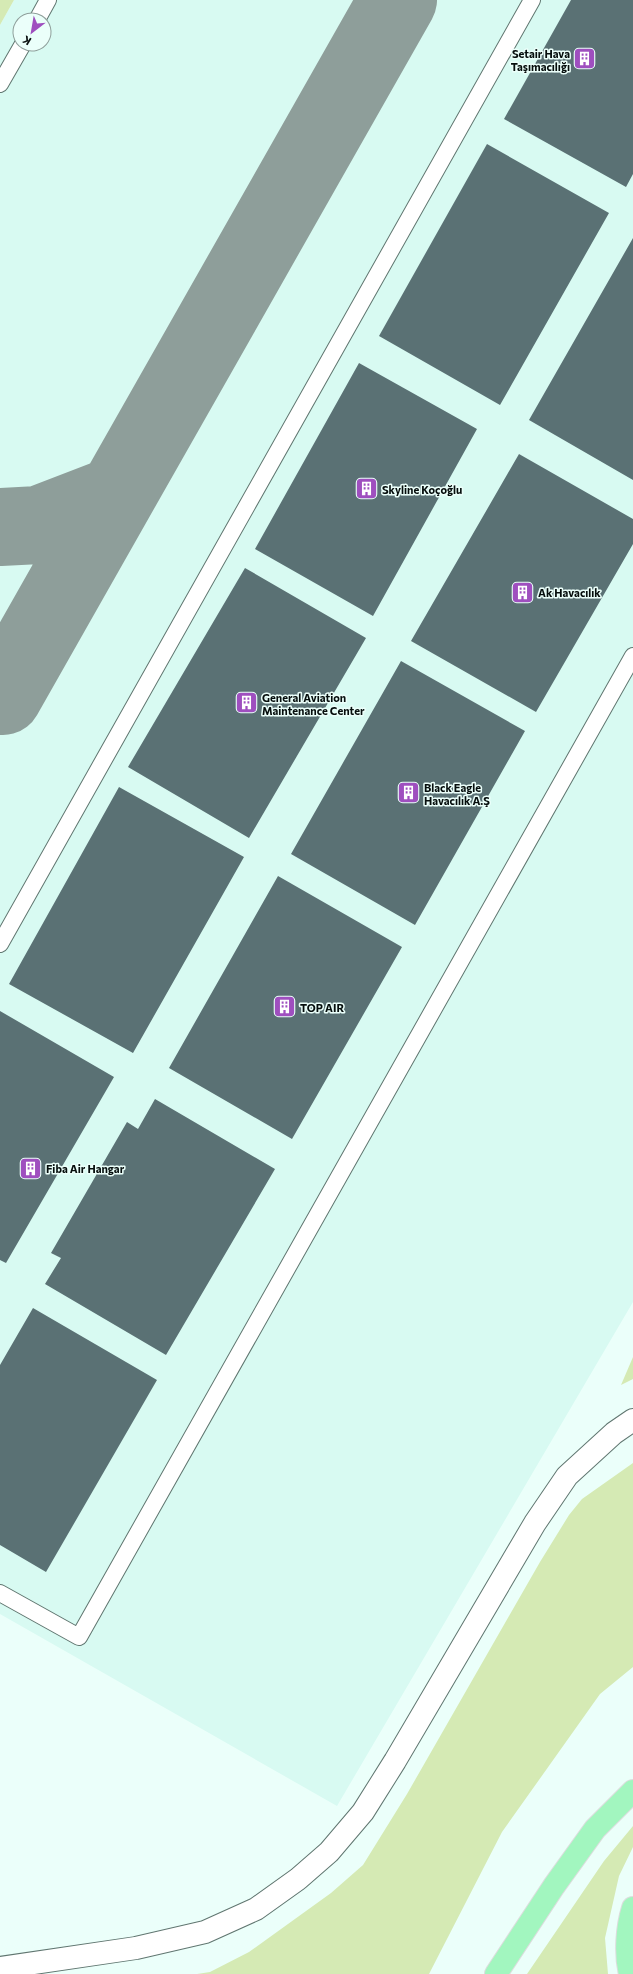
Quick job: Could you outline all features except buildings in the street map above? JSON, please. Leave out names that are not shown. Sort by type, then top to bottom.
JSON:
[{"type":"main road","points":[[496,1974],[554,1886],[595,1829],[633,1791]]},
{"type":"main road","points":[[630,1974],[628,1965],[629,1920],[633,1908]]},
{"type":"street","points":[[0,1968],[136,1948],[205,1932],[256,1909],[298,1879],[329,1852],[367,1806],[535,1523],[563,1482],[614,1433],[633,1420]]},
{"type":"lane","points":[[41,12],[48,0]]},
{"type":"lane","points":[[0,944],[532,0]]},
{"type":"lane","points":[[0,84],[18,52]]},
{"type":"lane","points":[[0,1593],[79,1637],[633,656]]},
{"type":"shaded area","points":[[14,0],[633,0],[633,1302],[337,1806],[0,1614],[0,25]]},
{"type":"green space","points":[[0,0],[14,0],[0,25]]},
{"type":"green space","points":[[633,1357],[633,1379],[621,1385]]},
{"type":"green space","points":[[633,1463],[633,1667],[600,1694],[502,1832],[429,1974],[197,1974],[210,1972],[249,1952],[331,1893],[363,1865],[407,1794],[540,1562],[569,1515],[582,1499]]},
{"type":"green space","points":[[633,1826],[633,1847],[619,1876],[605,1938],[608,1974],[527,1974],[604,1861]]},
{"type":"taxiway","points":[[0,527],[39,525],[117,495],[398,0]]},
{"type":"taxiway","points":[[3,696],[117,495]]},
{"type":"place","name":"Setair Hava Taşımacılığı","points":[[585,59]]},
{"type":"place","name":"Skyline Koçoğlu","points":[[366,489]]},
{"type":"place","name":"Ak Havacılık","points":[[522,592]]},
{"type":"place","name":"General Aviation Maintenance Center","points":[[247,703]]},
{"type":"place","name":"Black Eagle Havacılık A.Ş","points":[[408,793]]},
{"type":"place","name":"TOP AIR","points":[[285,1007]]},
{"type":"place","name":"Fiba Air Hangar","points":[[31,1168]]}]
